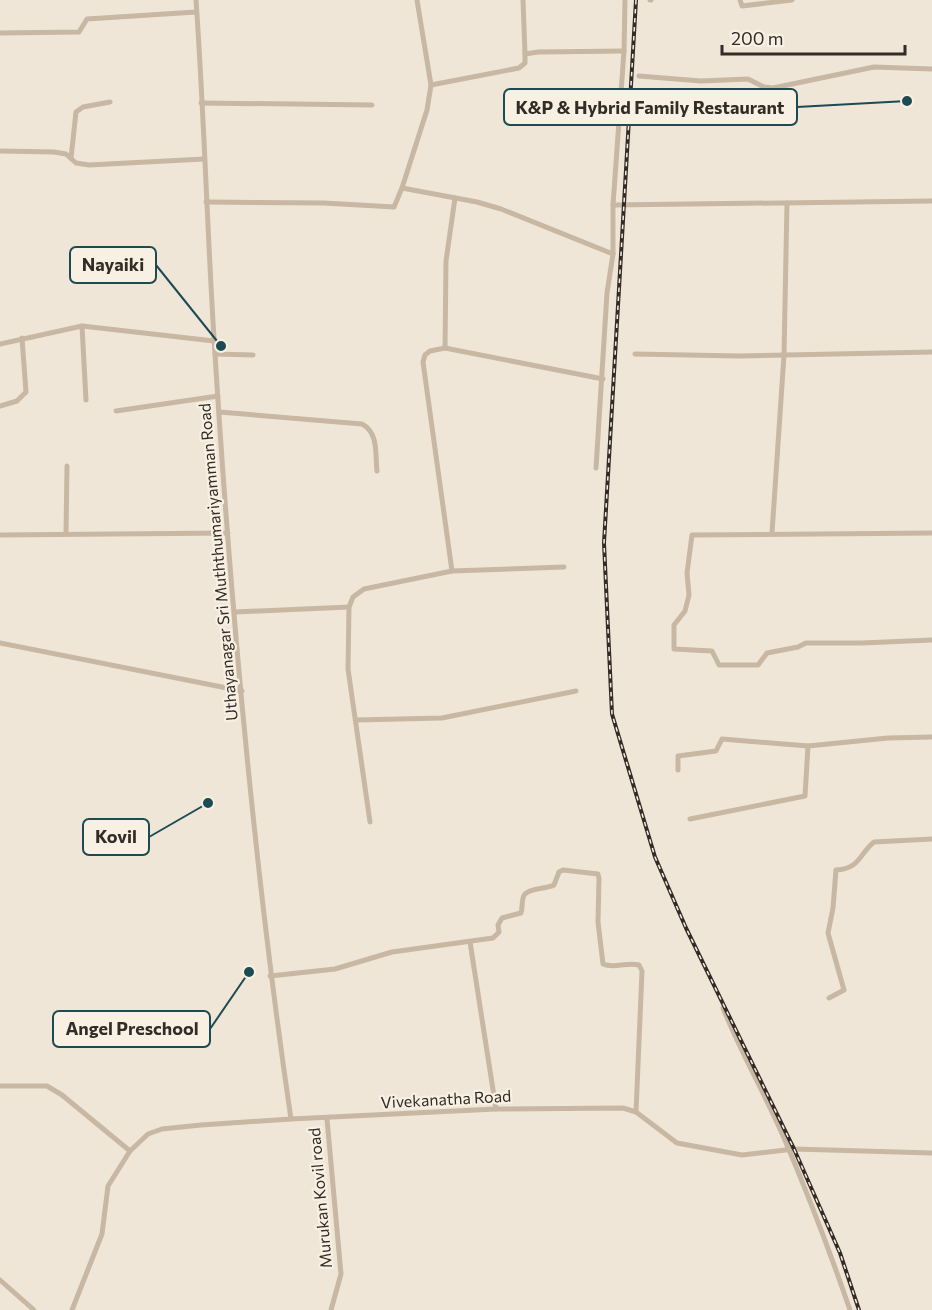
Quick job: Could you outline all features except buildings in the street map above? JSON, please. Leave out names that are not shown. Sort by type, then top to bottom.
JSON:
[{"type":"street","name":"Uthayanagar Sri Muththumariyamman Road","points":[[195,0],[214,341],[228,533],[270,976],[291,1119]]},
{"type":"street","points":[[206,202],[324,203],[394,207],[427,110],[431,85],[417,0]]},
{"type":"street","points":[[431,85],[519,68],[525,63],[523,0]]},
{"type":"street","points":[[596,468],[607,293],[613,254],[613,205],[624,51],[625,0]]},
{"type":"street","points":[[740,0],[742,6],[792,0]]},
{"type":"street","points":[[0,33],[79,32],[87,20],[196,12]]},
{"type":"street","points":[[525,54],[624,51]]},
{"type":"street","points":[[639,76],[701,81],[748,79],[764,87],[773,88],[874,67],[932,69]]},
{"type":"street","points":[[71,158],[76,112],[83,107],[110,102]]},
{"type":"street","points":[[201,103],[372,105]]},
{"type":"street","points":[[0,151],[54,152],[66,154],[76,163],[89,165],[204,159]]},
{"type":"street","points":[[402,188],[501,209],[613,254]]},
{"type":"street","points":[[445,348],[446,261],[455,198]]},
{"type":"street","points":[[613,205],[932,201]]},
{"type":"street","points":[[772,533],[784,355],[787,203]]},
{"type":"street","points":[[82,326],[86,400]]},
{"type":"street","points":[[0,344],[82,326],[214,341]]},
{"type":"street","points":[[0,406],[16,401],[26,392],[22,338]]},
{"type":"street","points":[[452,572],[423,362],[425,355],[429,351],[445,348],[603,379]]},
{"type":"street","points":[[635,354],[784,355],[932,352]]},
{"type":"street","points":[[215,354],[253,355]]},
{"type":"street","points":[[116,411],[218,396]]},
{"type":"street","points":[[219,412],[362,424],[371,429],[374,437],[377,471]]},
{"type":"street","points":[[66,534],[67,466]]},
{"type":"street","points":[[0,535],[228,533]]},
{"type":"street","points":[[932,533],[692,535],[687,573],[689,595],[685,611],[674,625],[674,649],[712,651],[719,664],[758,665],[767,653],[798,647],[806,643],[932,640]]},
{"type":"street","points":[[370,822],[348,669],[349,607],[352,597],[364,589],[452,572],[564,567]]},
{"type":"street","points":[[235,612],[349,607]]},
{"type":"street","points":[[0,643],[242,691]]},
{"type":"street","points":[[356,720],[442,718],[576,691]]},
{"type":"street","points":[[678,770],[678,756],[716,751],[722,739],[808,746],[888,738],[932,737]]},
{"type":"street","points":[[690,819],[805,796],[808,746]]},
{"type":"street","points":[[829,998],[844,990],[828,933],[833,908],[836,870],[853,866],[862,857],[867,847],[874,842],[932,839]]},
{"type":"street","points":[[270,976],[335,969],[392,952],[493,938],[499,932],[499,921],[502,918],[521,913],[524,895],[528,891],[554,885],[559,872],[563,870],[598,874],[598,922],[603,964],[610,967],[627,963],[639,965],[642,971],[636,1112]]},
{"type":"street","points":[[470,942],[496,1109]]},
{"type":"street","points":[[723,1008],[789,1150],[829,1246],[850,1310]]},
{"type":"street","points":[[0,1086],[47,1086],[62,1095],[130,1151]]},
{"type":"street","name":"Vivekanatha Road","points":[[72,1310],[102,1234],[108,1186],[130,1151],[148,1134],[162,1129],[291,1119],[496,1109],[623,1108],[636,1112],[677,1143],[742,1155],[789,1150],[932,1154]]},
{"type":"street","name":"Murukan Kovil road","points":[[327,1119],[341,1274],[331,1310]]},
{"type":"street","points":[[0,1280],[34,1310]]},
{"type":"railway","points":[[636,0],[604,543],[612,714],[655,857],[686,928],[794,1149],[840,1253],[859,1310]]},
{"type":"place","name":"K&P & Hybrid Family Restaurant","points":[[907,101]]},
{"type":"place","name":"Nayaiki","points":[[221,346]]},
{"type":"place","name":"Kovil","points":[[208,803]]},
{"type":"place","name":"Angel Preschool","points":[[249,972]]}]
